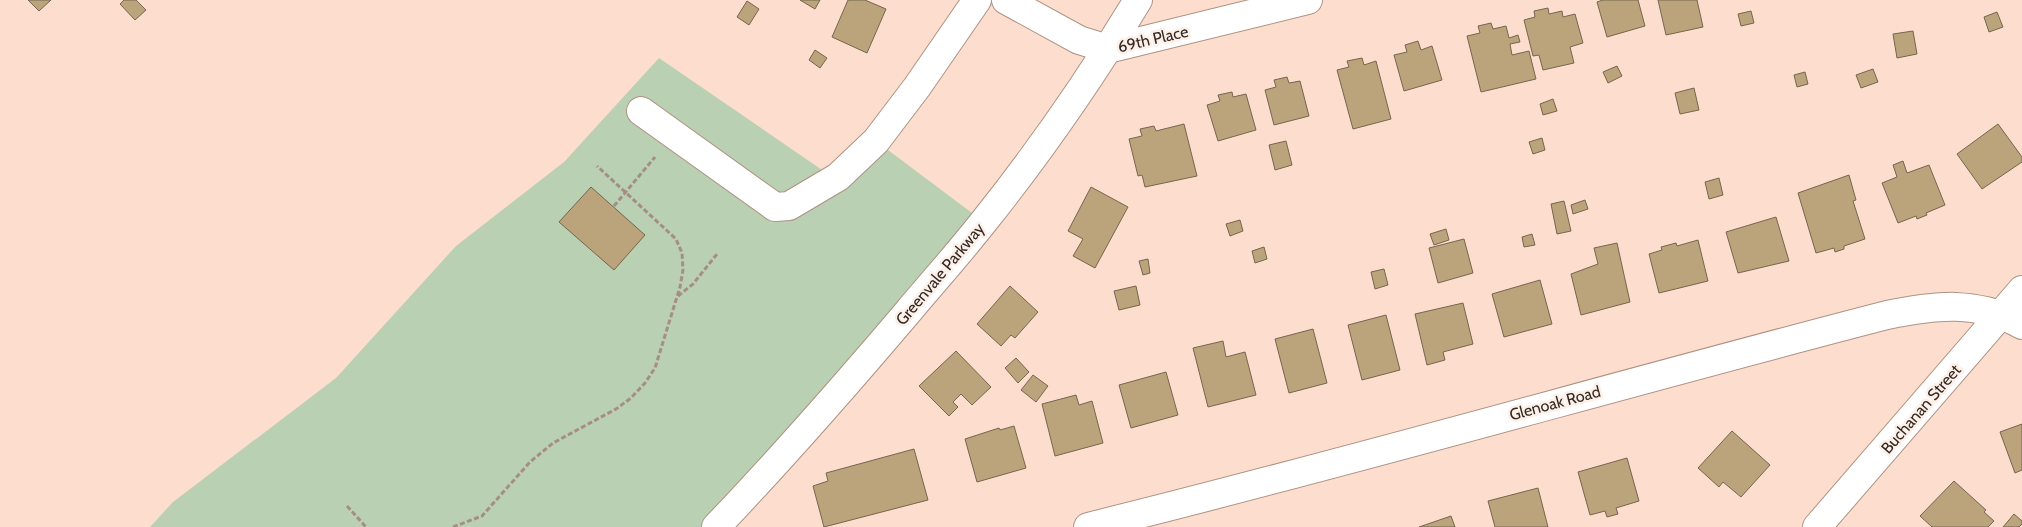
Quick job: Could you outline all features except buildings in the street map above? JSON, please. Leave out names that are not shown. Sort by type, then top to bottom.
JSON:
[{"type":"street","points":[[640,111],[775,207],[789,206],[838,177],[876,141],[917,87],[977,0]]},
{"type":"street","name":"69th Place","points":[[1006,0],[1079,40],[1108,49],[1140,43],[1308,0]]},
{"type":"street","name":"Greenvale Parkway","points":[[716,527],[842,390],[984,222],[1032,159],[1108,49],[1138,0]]},
{"type":"street","name":"Buchanan Street","points":[[1818,527],[2012,320],[2022,290]]},
{"type":"street","name":"Glenoak Road","points":[[1088,527],[1263,484],[1506,415],[1888,314],[1928,307],[1965,306],[2012,320]]},
{"type":"path","points":[[453,527],[482,516],[530,462],[553,443],[616,409],[631,398],[656,368],[677,296],[682,253],[676,240],[597,166]]},
{"type":"path","points":[[614,206],[636,179]]},
{"type":"path","points":[[677,296],[694,284],[717,254]]},
{"type":"path","points":[[347,506],[366,527]]},
{"type":"green space","points":[[659,58],[828,174],[876,141],[984,222],[716,527],[150,527],[173,502],[336,378],[456,246],[564,162]]}]
